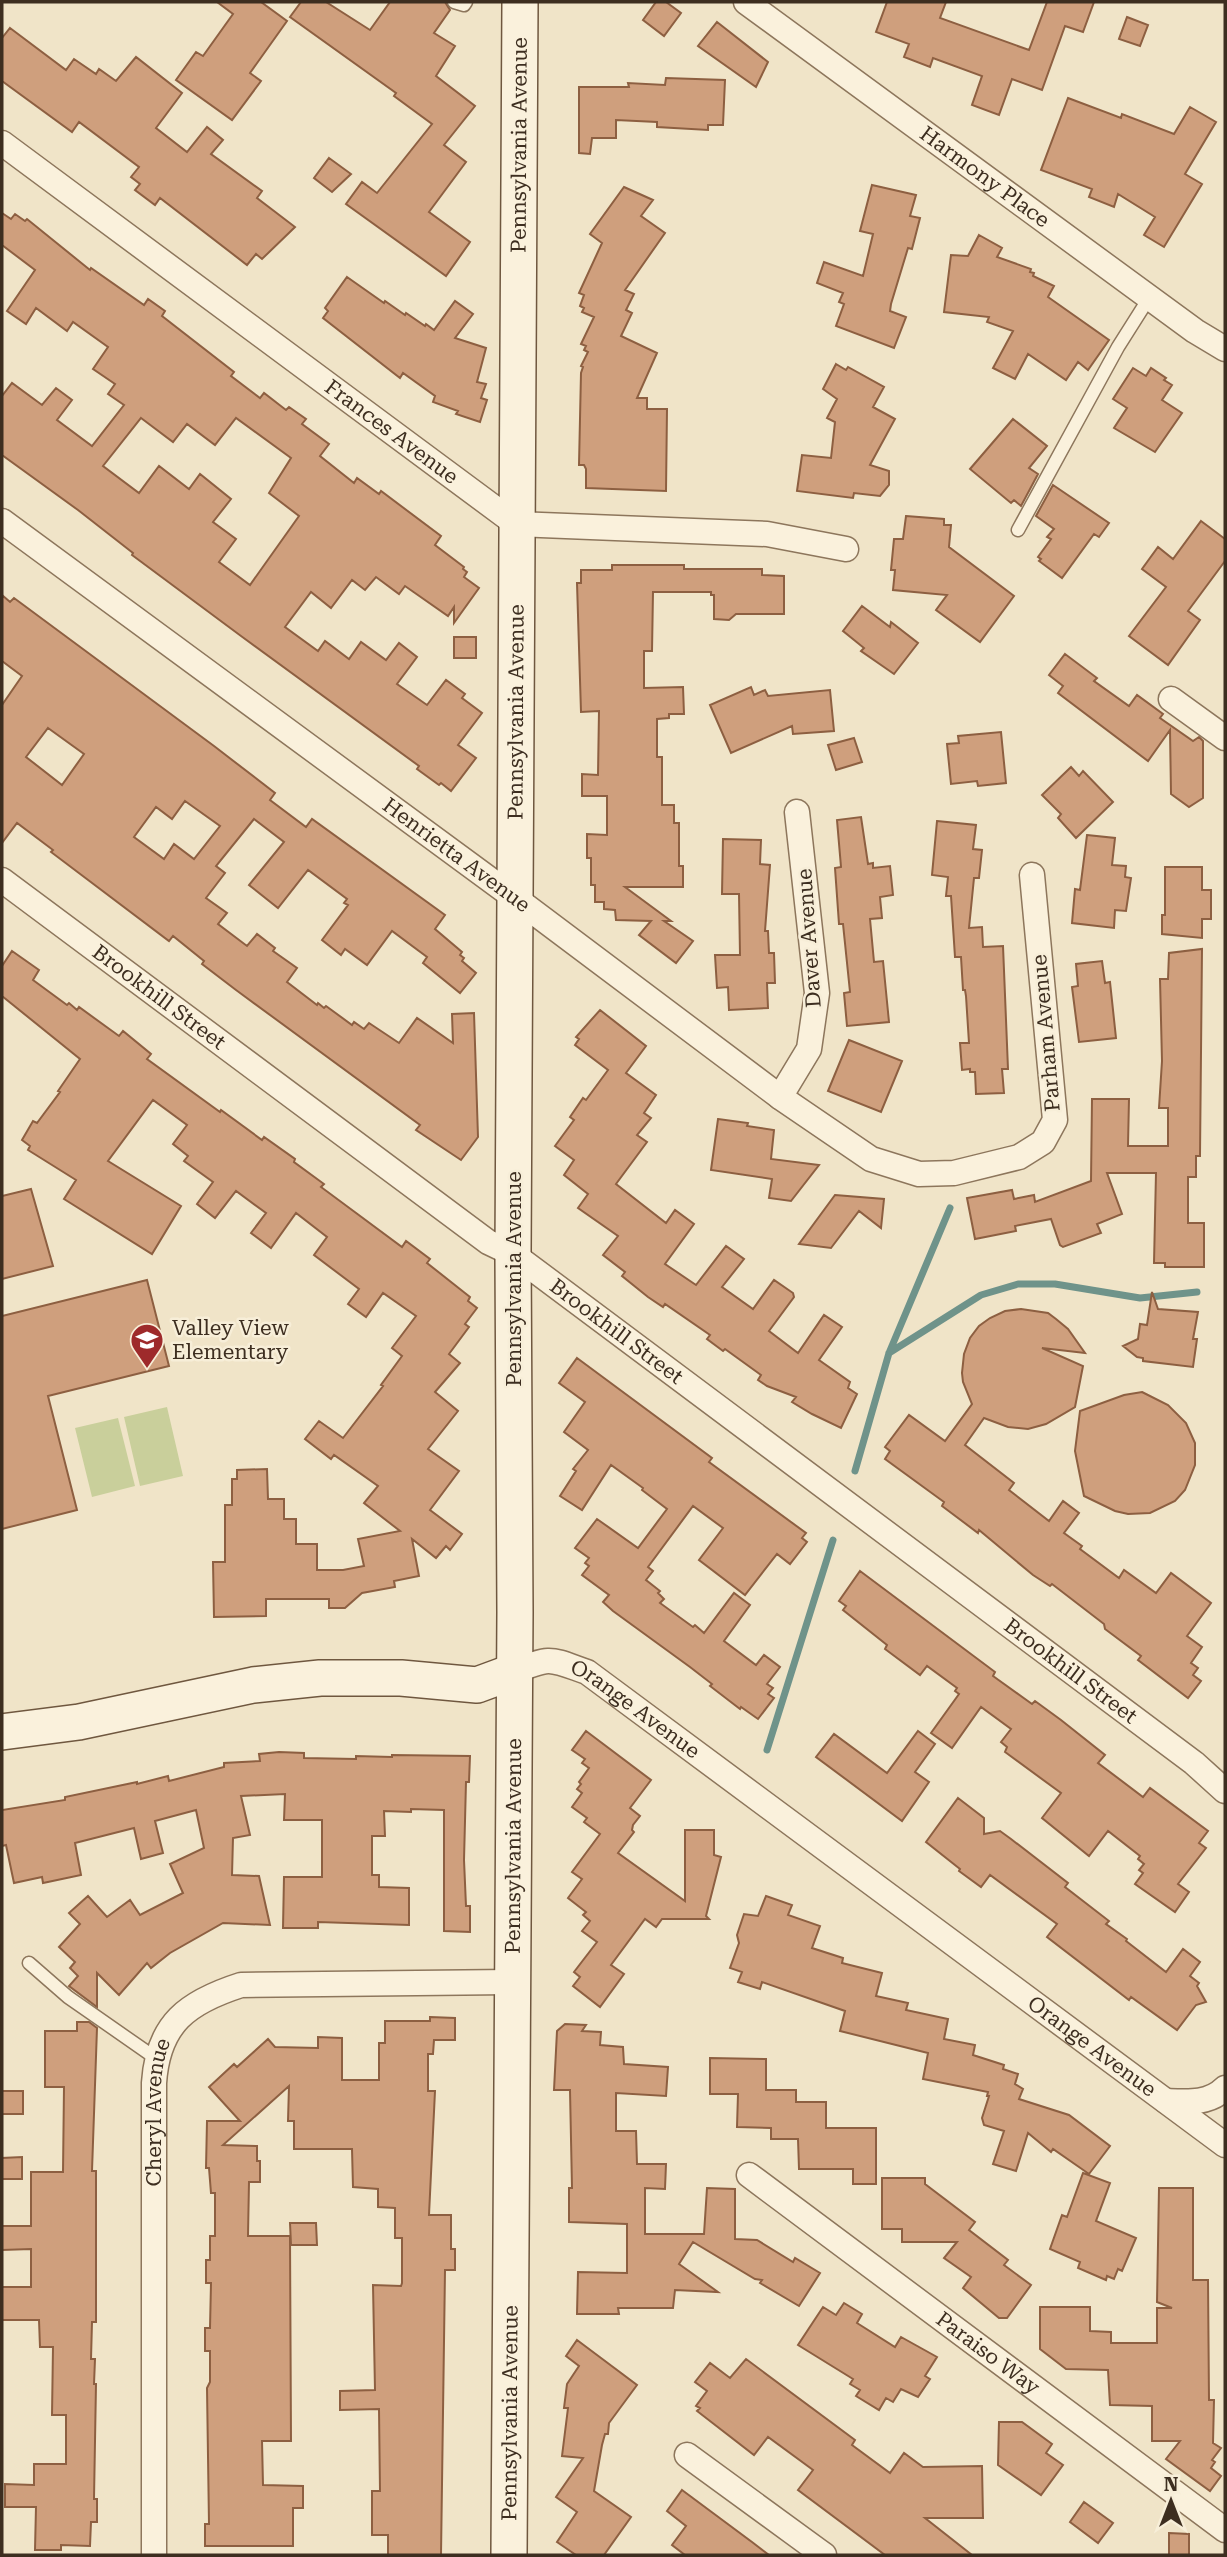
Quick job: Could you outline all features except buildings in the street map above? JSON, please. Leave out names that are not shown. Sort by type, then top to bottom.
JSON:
[{"type":"main road","name":"Pennsylvania Avenue","points":[[509,2555],[515,1671],[513,1254],[520,2]]},
{"type":"main road","name":"Orange Avenue","points":[[2,1732],[79,1722],[253,1685],[320,1678],[401,1678],[477,1685],[515,1671]]},
{"type":"street","name":"Harmony Place","points":[[746,2],[1149,298],[1225,349]]},
{"type":"street","name":"Frances Avenue","points":[[2,143],[516,524]]},
{"type":"street","name":"Henrietta Avenue","points":[[2,521],[515,898],[780,1097],[871,1160],[919,1174]]},
{"type":"street","points":[[516,524],[767,534],[846,549]]},
{"type":"street","points":[[1171,699],[1225,738]]},
{"type":"street","name":"Daver Avenue","points":[[780,1097],[809,1049],[817,993],[797,812]]},
{"type":"street","name":"Parham Avenue","points":[[919,1174],[954,1173],[1019,1157],[1043,1142],[1055,1120],[1032,875]]},
{"type":"street","name":"Brookhill Street","points":[[2,880],[488,1242],[513,1254],[1194,1763],[1225,1791]]},
{"type":"street","name":"Orange Avenue","points":[[515,1671],[544,1659],[587,1672],[1225,2145]]},
{"type":"street","name":"Cheryl Avenue","points":[[154,2555],[154,2082],[157,2059],[164,2039],[176,2019],[206,1996],[241,1985],[512,1982]]},
{"type":"street","name":"Orange Avenue","points":[[1166,2101],[1197,2102],[1217,2096],[1225,2088]]},
{"type":"street","name":"Paraiso Way","points":[[749,2175],[1225,2530]]},
{"type":"street","points":[[687,2455],[824,2555]]},
{"type":"lane","points":[[454,2],[464,5],[466,2]]},
{"type":"lane","points":[[1018,530],[1118,347],[1149,298]]},
{"type":"lane","points":[[29,1963],[68,1997],[157,2059]]},
{"type":"green space","points":[[167,1407],[183,1476],[140,1486],[124,1417]]},
{"type":"green space","points":[[118,1418],[135,1486],[92,1497],[75,1428]]},
{"type":"waterway","points":[[855,1471],[889,1353],[950,1208]]},
{"type":"waterway","points":[[889,1353],[981,1295],[1018,1284],[1055,1284],[1140,1298],[1197,1292]]},
{"type":"waterway","points":[[767,1750],[833,1540]]},
{"type":"place","name":"Valley View Elementary","points":[[147,1370]]}]
